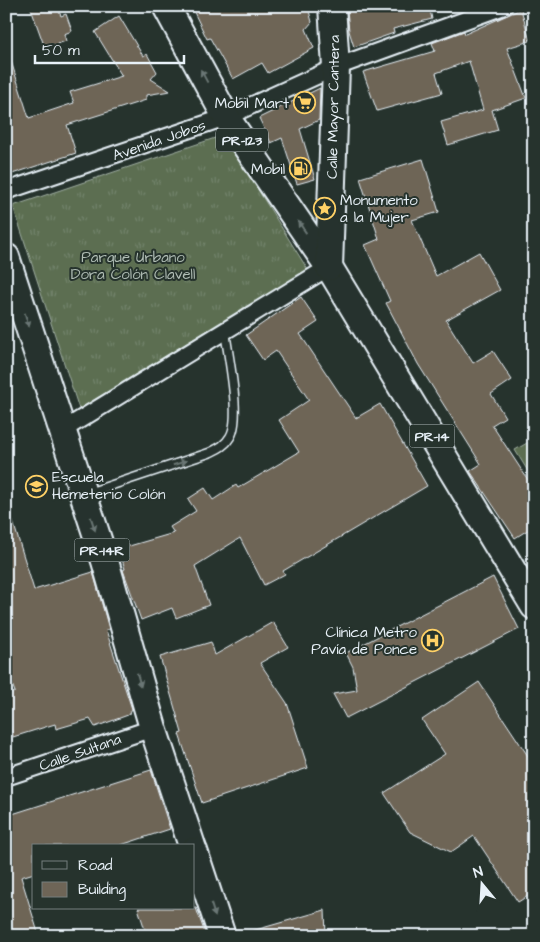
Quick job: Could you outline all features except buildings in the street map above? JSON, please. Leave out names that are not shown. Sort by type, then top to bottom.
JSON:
[{"type":"main road","name":"PR-123","points":[[166,6],[226,117],[329,267]]},
{"type":"main road","name":"Calle Mayor Cantera","points":[[329,267],[336,67],[332,6]]},
{"type":"main road","name":"PR-14R","points":[[6,257],[84,494],[153,728],[191,844]]},
{"type":"main road","name":"PR-14","points":[[329,267],[534,606]]},
{"type":"main road","points":[[195,854],[222,936]]},
{"type":"street","name":"Avenida Jobos","points":[[6,191],[226,117],[336,67],[504,6]]},
{"type":"street","points":[[63,430],[329,267]]},
{"type":"street","name":"Calle Sultana","points":[[6,777],[153,728]]},
{"type":"lane","points":[[84,494],[209,453],[222,446],[230,437],[236,422],[225,331]]},
{"type":"green space","name":"Parque Urbano Dora Colón Clavell","points":[[224,135],[308,270],[79,409],[13,206]]},
{"type":"green space","points":[[534,439],[534,481],[515,450]]},
{"type":"place","name":"Mobil Mart","points":[[305,103]]},
{"type":"place","name":"Mobil","points":[[301,169]]},
{"type":"place","name":"Monumento a la Mujer","points":[[324,209]]},
{"type":"place","name":"Escuela Hemeterio Colón","points":[[36,486]]},
{"type":"place","name":"Clínica Metro Pavía de Ponce","points":[[433,641]]}]
